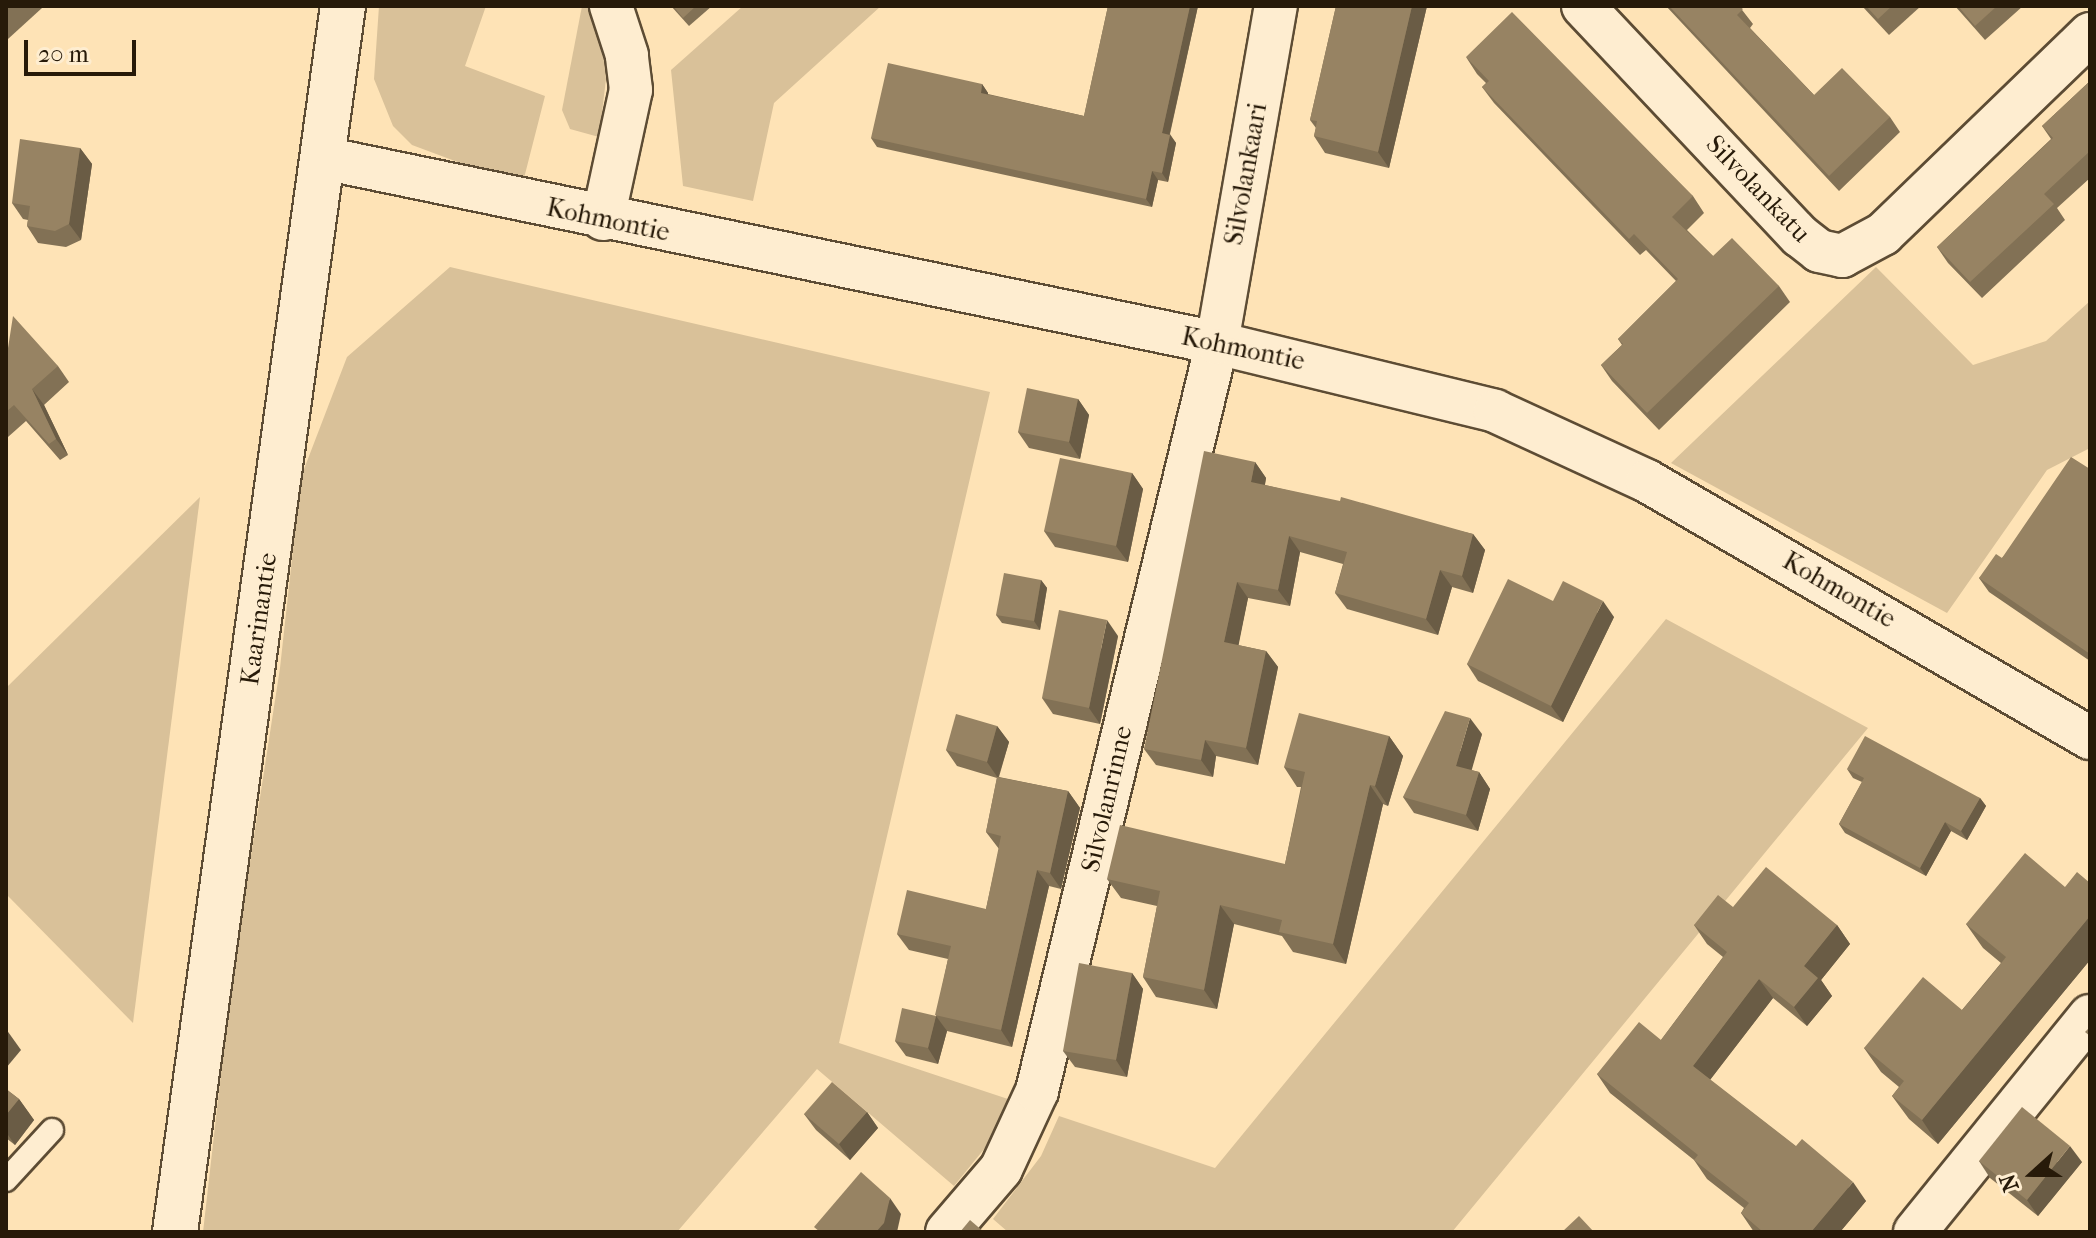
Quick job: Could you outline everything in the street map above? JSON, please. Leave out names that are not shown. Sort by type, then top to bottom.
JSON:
[{"type":"main road","name":"Kaarinantie","points":[[175,1232],[343,6]]},
{"type":"street","points":[[603,219],[631,90],[627,55],[611,6]]},
{"type":"street","name":"Silvolankaari","points":[[1217,343],[1276,6]]},
{"type":"street","name":"Silvolankatu","points":[[1583,6],[1800,236],[1819,251],[1842,256],[1883,234],[2090,34]]},
{"type":"street","name":"Kohmontie","points":[[323,158],[603,219],[1217,343],[1420,388],[1495,411],[1573,445],[1730,528],[2090,738]]},
{"type":"street","name":"Silvolanrinne","points":[[947,1232],[1001,1169],[1037,1091],[1217,343]]},
{"type":"street","points":[[1915,1232],[2090,1016]]},
{"type":"lane","points":[[6,1180],[52,1130]]},
{"type":"shaded area","points":[[379,6],[486,6],[465,66],[545,96],[522,186],[412,145],[393,126],[374,79]]},
{"type":"shaded area","points":[[582,6],[590,6],[601,31],[606,79],[599,137],[570,129],[562,110]]},
{"type":"shaded area","points":[[743,6],[881,6],[774,103],[753,201],[683,186],[671,70]]},
{"type":"shaded area","points":[[450,267],[990,392],[839,1043],[1011,1100],[998,1132],[954,1186],[817,1069],[677,1232],[203,1232],[231,985],[280,668],[301,477],[347,357]]},
{"type":"shaded area","points":[[1876,267],[1973,365],[2046,341],[2090,301],[2090,448],[2047,470],[1947,613],[1671,463]]},
{"type":"shaded area","points":[[200,497],[133,1023],[6,894],[6,688]]},
{"type":"shaded area","points":[[1666,619],[1868,728],[1452,1232],[1008,1232],[993,1219],[1041,1156],[1059,1116],[1215,1168]]},
{"type":"building","points":[[673,6],[696,6],[683,18]]},
{"type":"building","points":[[1108,6],[1190,6],[1162,133],[1170,135],[1162,173],[1152,171],[1146,199],[871,138],[888,63],[982,84],[981,93],[1084,116]]},
{"type":"building","points":[[1336,6],[1412,6],[1378,152],[1314,136],[1317,121],[1310,120]]},
{"type":"building","points":[[1669,6],[1739,6],[1743,9],[1737,15],[1814,95],[1842,68],[1890,117],[1829,176]]},
{"type":"building","points":[[1866,6],[1892,6],[1878,19]]},
{"type":"building","points":[[1958,6],[1997,6],[1975,26]]},
{"type":"building","points":[[1512,12],[1693,196],[1672,217],[1713,256],[1732,238],[1779,286],[1647,413],[1601,365],[1623,344],[1618,339],[1678,279],[1634,234],[1629,239],[1482,87],[1489,81],[1466,57]]},
{"type":"building","points":[[2090,81],[2090,151],[2044,194],[2054,204],[1970,282],[1937,247],[2053,138],[2042,126]]},
{"type":"building","points":[[20,139],[80,148],[69,224],[55,231],[27,226],[30,206],[12,203]]},
{"type":"building","points":[[13,316],[58,366],[32,389],[56,439],[49,444],[14,405],[6,412],[6,350]]},
{"type":"building","points":[[1027,388],[1078,399],[1069,442],[1018,432]]},
{"type":"building","points":[[1204,451],[1255,462],[1251,482],[1340,501],[1341,497],[1473,534],[1462,576],[1440,570],[1426,619],[1335,593],[1347,552],[1289,536],[1278,590],[1237,582],[1224,642],[1266,651],[1246,748],[1205,740],[1201,760],[1144,749]]},
{"type":"building","points":[[2071,457],[2090,469],[2090,654],[1979,578],[1996,554],[2002,558]]},
{"type":"building","points":[[1060,458],[1132,473],[1116,546],[1044,531]]},
{"type":"building","points":[[1004,573],[1041,580],[1034,621],[996,615]]},
{"type":"building","points":[[1508,579],[1553,601],[1563,581],[1603,601],[1551,706],[1467,664]]},
{"type":"building","points":[[1059,610],[1107,620],[1089,708],[1042,698]]},
{"type":"building","points":[[1445,711],[1470,718],[1456,766],[1479,772],[1466,815],[1403,797]]},
{"type":"building","points":[[1299,713],[1389,736],[1375,786],[1370,785],[1333,944],[1279,932],[1282,920],[1220,905],[1204,990],[1143,977],[1160,891],[1107,879],[1120,825],[1285,864],[1305,772],[1284,767]]},
{"type":"building","points":[[956,714],[997,726],[987,762],[946,750]]},
{"type":"building","points":[[1865,736],[1980,798],[1961,831],[1945,822],[1920,868],[1839,824],[1864,778],[1847,769]]},
{"type":"building","points":[[997,777],[1068,791],[1050,873],[1037,870],[1001,1030],[935,1015],[951,946],[897,934],[907,890],[986,909],[1001,836],[986,832]]},
{"type":"building","points":[[2025,853],[2065,887],[2077,872],[2090,883],[2090,916],[1922,1120],[1892,1096],[1904,1081],[1864,1048],[1923,977],[1962,1010],[1987,981],[2006,957],[1966,924]]},
{"type":"building","points":[[1766,867],[1837,925],[1804,966],[1818,978],[1794,1007],[1759,979],[1693,1066],[1796,1146],[1802,1139],[1853,1182],[1811,1232],[1763,1232],[1741,1213],[1749,1203],[1694,1160],[1698,1155],[1597,1074],[1639,1022],[1661,1040],[1727,952],[1694,925],[1718,895],[1733,907]]},
{"type":"building","points":[[1079,963],[1132,973],[1116,1060],[1063,1051]]},
{"type":"building","points":[[902,1008],[936,1016],[928,1048],[895,1041]]},
{"type":"building","points":[[832,1082],[867,1112],[839,1144],[804,1114]]},
{"type":"building","points":[[6,1089],[19,1099],[6,1115]]},
{"type":"building","points":[[2022,1107],[2070,1146],[2027,1200],[1979,1161]]},
{"type":"building","points":[[861,1172],[890,1198],[884,1223],[876,1232],[820,1232],[814,1227]]},
{"type":"building","points":[[1579,1216],[1594,1232],[1562,1232]]},
{"type":"building","points":[[970,1220],[984,1232],[960,1232]]}]
